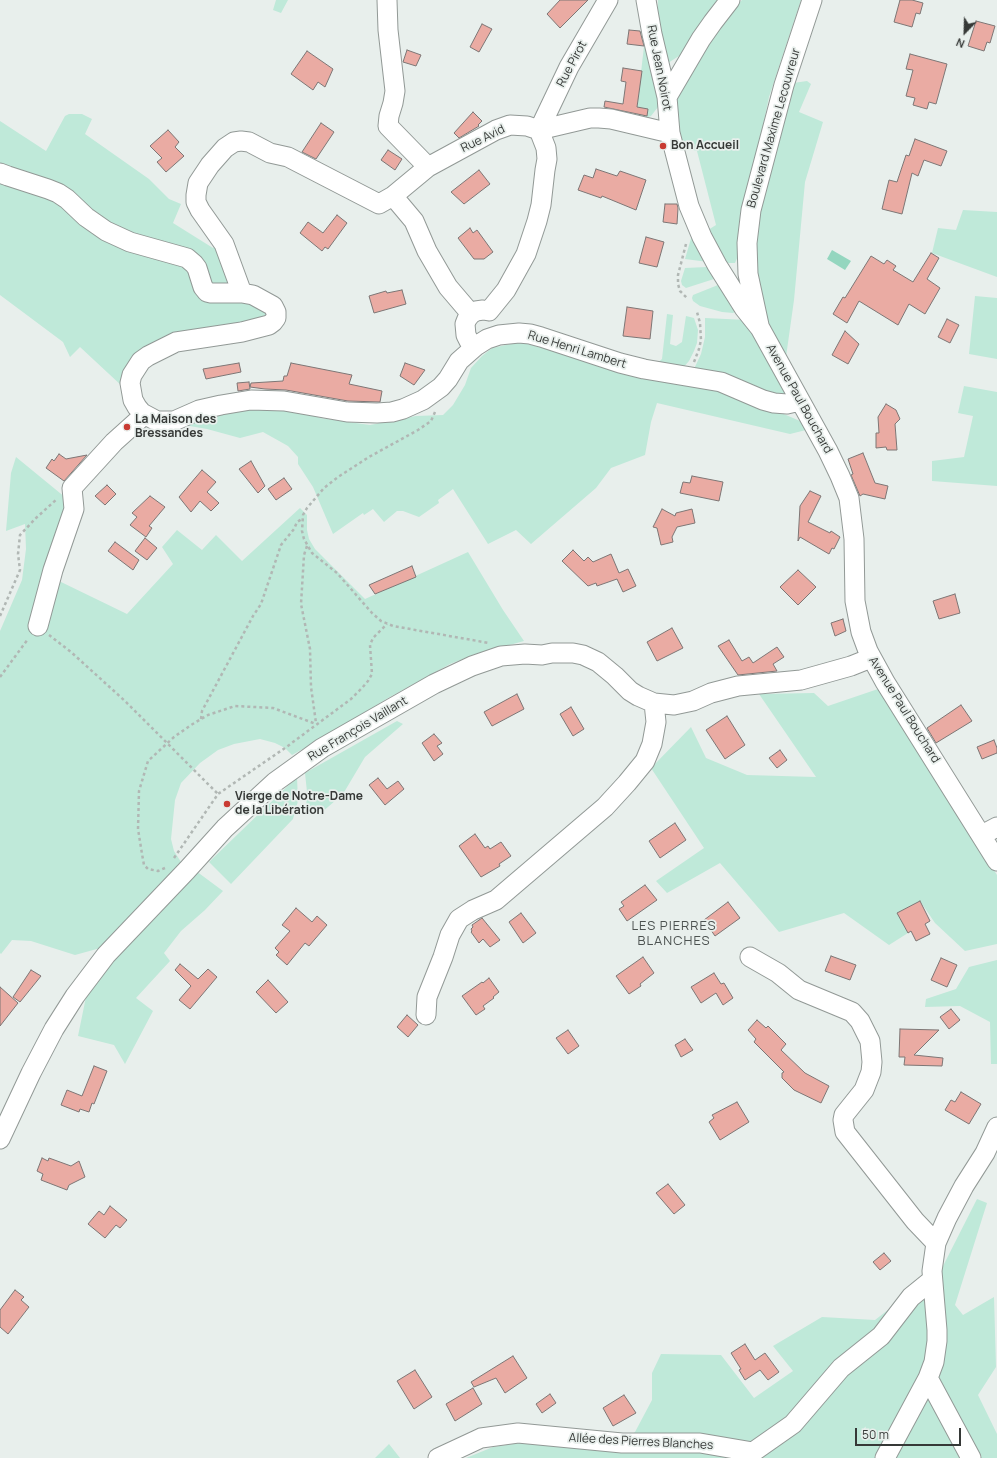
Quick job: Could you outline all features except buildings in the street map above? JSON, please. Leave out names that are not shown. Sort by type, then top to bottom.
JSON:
[{"type":"street","points":[[387,0],[388,30],[394,91],[394,103],[389,116],[388,126],[428,167]]},
{"type":"street","name":"Rue Pirot","points":[[539,130],[569,67],[608,0]]},
{"type":"street","points":[[667,97],[701,39],[730,0]]},
{"type":"street","name":"Boulevard Maxime Lecouvreur","points":[[760,328],[748,274],[747,243],[751,210],[757,181],[784,85],[812,0]]},
{"type":"street","name":"Rue Jean Noirot","points":[[649,4],[652,34],[667,97],[670,133],[691,212],[716,265],[744,308],[760,328]]},
{"type":"street","name":"Rue Avid","points":[[386,200],[428,167],[503,127],[519,125],[539,130],[590,118],[599,118],[611,119],[670,133]]},
{"type":"street","points":[[476,346],[469,341],[464,330],[467,319],[480,313],[506,290],[526,254],[537,221],[541,204],[547,159],[546,148],[539,130]]},
{"type":"street","points":[[242,293],[224,244],[196,202],[196,189],[201,178],[213,161],[229,145],[241,141],[248,142],[270,153],[288,157],[386,200],[414,221],[427,251],[448,287],[480,313],[494,314],[501,326],[499,335]]},
{"type":"street","points":[[0,173],[58,193],[86,217],[130,242],[187,258],[197,268],[203,287],[207,292],[242,293],[253,295],[273,306],[276,312],[276,318],[269,325],[242,332],[176,342],[141,361],[136,368],[130,383],[133,400],[144,415],[114,442],[72,488],[74,509],[53,570],[38,626]]},
{"type":"street","points":[[716,265],[728,271],[736,270],[744,265],[747,259]]},
{"type":"street","name":"Avenue Paul Bouchard","points":[[760,328],[828,451],[849,498],[854,539],[854,583],[856,608],[861,632],[871,658],[989,831],[997,861]]},
{"type":"street","name":"Rue Henri Lambert","points":[[144,415],[157,421],[174,422],[200,410],[243,401],[266,400],[302,404],[342,412],[392,412],[413,406],[432,394],[448,379],[459,361],[476,346],[487,339],[499,335],[514,333],[530,334],[620,363],[721,382],[774,403],[787,404],[800,401]]},
{"type":"street","name":"Rue François Vaillant","points":[[0,1139],[31,1073],[54,1029],[75,996],[106,955],[188,870],[230,822],[275,782],[322,748],[434,684],[486,660],[513,654],[542,655],[563,653],[583,655],[605,667],[630,691],[654,703],[664,705],[684,704],[711,693],[738,686],[801,680],[851,666],[871,658]]},
{"type":"street","points":[[426,1015],[427,997],[443,958],[450,935],[459,919],[473,910],[496,900],[605,807],[627,783],[645,760],[652,744],[656,722],[654,703]]},
{"type":"street","points":[[750,957],[778,973],[799,990],[852,1012],[860,1021],[870,1041],[872,1057],[871,1072],[864,1090],[844,1115],[844,1132],[915,1221],[936,1243]]},
{"type":"street","points":[[885,1458],[928,1378],[934,1362],[937,1341],[932,1280],[933,1259],[936,1243],[947,1218],[964,1186],[985,1153],[997,1127]]},
{"type":"street","name":"Allée des Pierres Blanches","points":[[438,1458],[480,1438],[518,1433],[622,1443],[700,1443],[750,1455],[793,1424],[841,1368],[881,1336],[911,1297],[932,1280]]},
{"type":"street","points":[[928,1378],[971,1458]]},
{"type":"path","points":[[687,298],[680,291],[678,275],[691,212]]},
{"type":"path","points":[[679,375],[688,370],[697,356],[702,331],[697,312]]},
{"type":"path","points":[[201,719],[202,711],[253,616],[261,604],[281,545],[294,529],[297,522],[302,518],[314,498],[338,477],[431,421],[440,403],[440,387]]},
{"type":"path","points":[[0,616],[20,570],[18,554],[20,535],[52,503],[72,488]]},
{"type":"path","points":[[302,518],[302,531],[312,553],[340,577],[376,618],[387,624],[399,627],[493,643],[513,654]]},
{"type":"path","points":[[308,546],[304,555],[301,604],[310,649],[311,687],[316,724]]},
{"type":"path","points":[[172,860],[218,794],[351,699],[368,681],[372,674],[370,645],[373,638],[387,624]]},
{"type":"path","points":[[0,677],[38,626],[86,665],[218,794]]},
{"type":"path","points":[[169,863],[162,870],[158,871],[148,869],[144,865],[138,829],[139,791],[148,761],[185,729],[201,719],[226,708],[235,706],[272,708],[316,724]]},
{"type":"shaded area","points":[[276,0],[288,0],[281,13],[273,10]]},
{"type":"shaded area","points":[[658,0],[721,0],[688,49],[668,63],[657,21]]},
{"type":"shaded area","points":[[742,0],[801,0],[769,97],[741,225],[738,256],[735,263],[728,263],[722,260],[708,230],[716,225],[697,151],[682,147],[673,109],[675,97],[730,11]]},
{"type":"shaded area","points":[[644,46],[650,58],[660,98],[658,107],[651,116],[642,119],[636,117]]},
{"type":"shaded area","points":[[807,81],[811,84],[799,112],[823,122],[805,182],[794,300],[786,357],[765,321],[754,251],[759,206],[793,83]]},
{"type":"shaded area","points":[[69,114],[82,114],[92,119],[85,134],[149,179],[169,199],[181,204],[173,223],[213,248],[224,235],[243,282],[285,310],[200,342],[186,331],[162,338],[141,351],[123,387],[80,347],[70,357],[63,342],[0,295],[0,121],[46,151],[65,116]]},
{"type":"shaded area","points":[[963,210],[997,212],[997,277],[932,253],[938,228],[956,230]]},
{"type":"shaded area","points":[[692,235],[708,262],[685,259]]},
{"type":"shaded area","points":[[832,250],[851,261],[845,270],[827,259]]},
{"type":"shaded area","points":[[707,267],[714,279],[686,288],[682,285],[681,281],[685,268]]},
{"type":"shaded area","points":[[718,285],[738,310],[733,313],[722,312],[700,306],[693,301],[693,295]]},
{"type":"shaded area","points":[[975,296],[997,298],[997,359],[969,354]]},
{"type":"shaded area","points":[[667,314],[673,315],[670,344],[676,346],[682,342],[686,316],[694,318],[698,330],[697,343],[694,351],[689,361],[681,370],[655,365],[662,359]]},
{"type":"shaded area","points":[[705,318],[747,320],[785,392],[780,399],[694,369],[701,354],[705,337]]},
{"type":"shaded area","points":[[520,342],[575,357],[744,397],[800,421],[806,430],[790,434],[657,403],[651,422],[645,455],[611,468],[596,488],[531,544],[516,530],[488,544],[453,489],[438,500],[439,503],[419,517],[403,511],[397,511],[384,522],[373,509],[364,515],[363,513],[333,534],[313,487],[298,464],[298,457],[288,446],[263,432],[240,438],[207,429],[184,425],[204,415],[244,407],[301,410],[320,418],[370,425],[416,416],[443,415],[453,405],[465,385],[471,368],[482,356],[492,348]]},
{"type":"shaded area","points":[[964,386],[997,392],[997,486],[932,481],[932,461],[964,457],[973,416],[958,413]]},
{"type":"shaded area","points":[[16,457],[77,507],[59,581],[127,614],[173,564],[162,547],[177,530],[202,550],[216,535],[242,561],[300,508],[307,515],[307,530],[309,539],[315,549],[365,599],[468,552],[503,610],[524,641],[473,655],[450,664],[388,698],[292,755],[285,748],[275,743],[260,739],[234,744],[218,750],[200,763],[181,783],[175,800],[171,839],[174,851],[181,862],[124,927],[104,947],[75,955],[31,941],[12,940],[1,954],[0,631],[22,580],[26,549],[25,524],[6,531],[11,473]]},
{"type":"shaded area","points":[[878,689],[997,875],[997,944],[965,951],[935,923],[920,901],[897,913],[908,933],[889,945],[844,913],[779,932],[720,863],[667,893],[656,881],[704,848],[651,768],[691,727],[706,758],[747,775],[816,777],[759,694],[814,693],[828,706]]},
{"type":"shaded area","points":[[397,721],[403,724],[365,757],[343,794],[321,813],[308,815],[306,808],[307,792],[305,773]]},
{"type":"shaded area","points":[[297,777],[298,801],[293,819],[231,884],[209,862]]},
{"type":"shaded area","points":[[196,871],[223,891],[205,910],[181,931],[164,953],[170,961],[136,998],[153,1011],[125,1064],[114,1045],[78,1036],[88,987]]},
{"type":"shaded area","points":[[997,960],[997,1064],[991,1064],[990,1022],[960,1006],[925,1007],[926,999],[956,989],[969,967]]},
{"type":"shaded area","points":[[977,1199],[987,1203],[955,1305],[963,1315],[994,1297],[996,1367],[978,1395],[997,1434],[997,1458],[466,1458],[493,1447],[526,1442],[614,1448],[635,1432],[652,1400],[652,1373],[661,1354],[721,1355],[754,1398],[793,1371],[773,1346],[822,1317],[875,1320],[942,1268]]},
{"type":"shaded area","points":[[389,1444],[400,1458],[375,1458]]},
{"type":"place","name":"Bon Accueil","points":[[663,146]]},
{"type":"place","name":"La Maison des Bressandes","points":[[127,427]]},
{"type":"place","name":"Vierge de Notre-Dame de la Libération","points":[[227,804]]},
{"type":"district","name":"LES PIERRES BLANCHES","points":[[674,934]]}]
